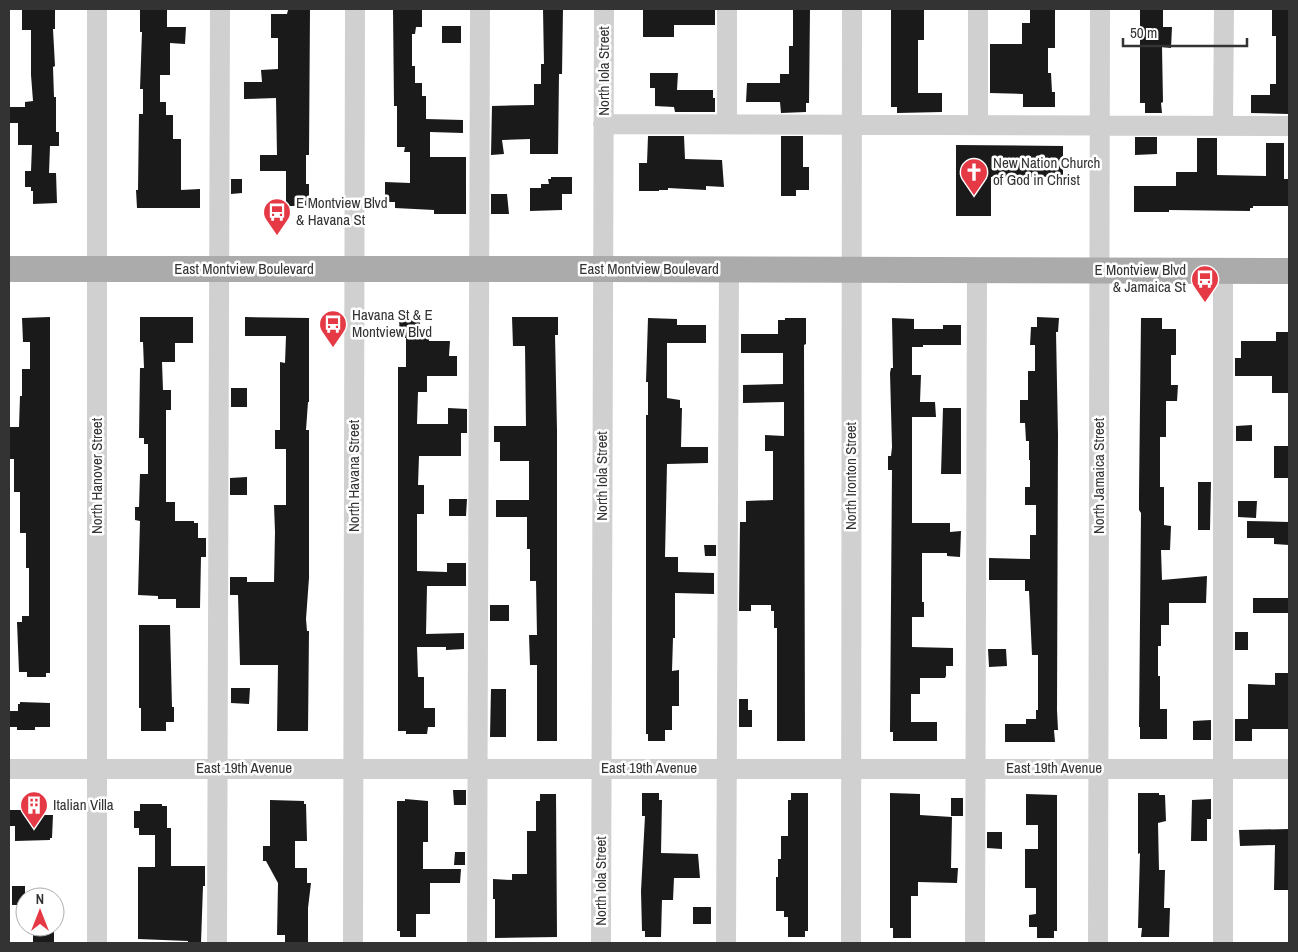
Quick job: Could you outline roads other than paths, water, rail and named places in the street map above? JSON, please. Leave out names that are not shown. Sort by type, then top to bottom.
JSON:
[{"type":"main road","name":"East Montview Boulevard","points":[[9,269],[1289,271]]},
{"type":"street","name":"North Hanover Street","points":[[97,9],[97,943]]},
{"type":"street","points":[[218,943],[220,9]]},
{"type":"street","name":"North Havana Street","points":[[353,943],[355,9]]},
{"type":"street","points":[[477,943],[480,9]]},
{"type":"street","name":"North Iola Street","points":[[601,943],[604,9]]},
{"type":"street","points":[[727,9],[727,124]]},
{"type":"street","name":"North Ironton Street","points":[[851,943],[852,9]]},
{"type":"street","points":[[978,9],[978,125]]},
{"type":"street","name":"North Jamaica Street","points":[[1098,943],[1100,9]]},
{"type":"street","points":[[1223,125],[1224,9]]},
{"type":"street","points":[[604,124],[1289,126]]},
{"type":"street","points":[[726,943],[729,269]]},
{"type":"street","points":[[975,943],[977,270]]},
{"type":"street","points":[[1223,271],[1223,943]]},
{"type":"street","name":"East 19th Avenue","points":[[9,769],[1289,768]]},
{"type":"place","name":"New Nation Church of God in Christ","points":[[974,196]]},
{"type":"place","name":"E Montview Blvd & Havana St","points":[[277,236]]},
{"type":"place","name":"E Montview Blvd & Jamaica St","points":[[1205,303]]},
{"type":"place","name":"Havana St & E Montview Blvd","points":[[333,348]]},
{"type":"place","name":"Italian Villa","points":[[34,829]]}]
